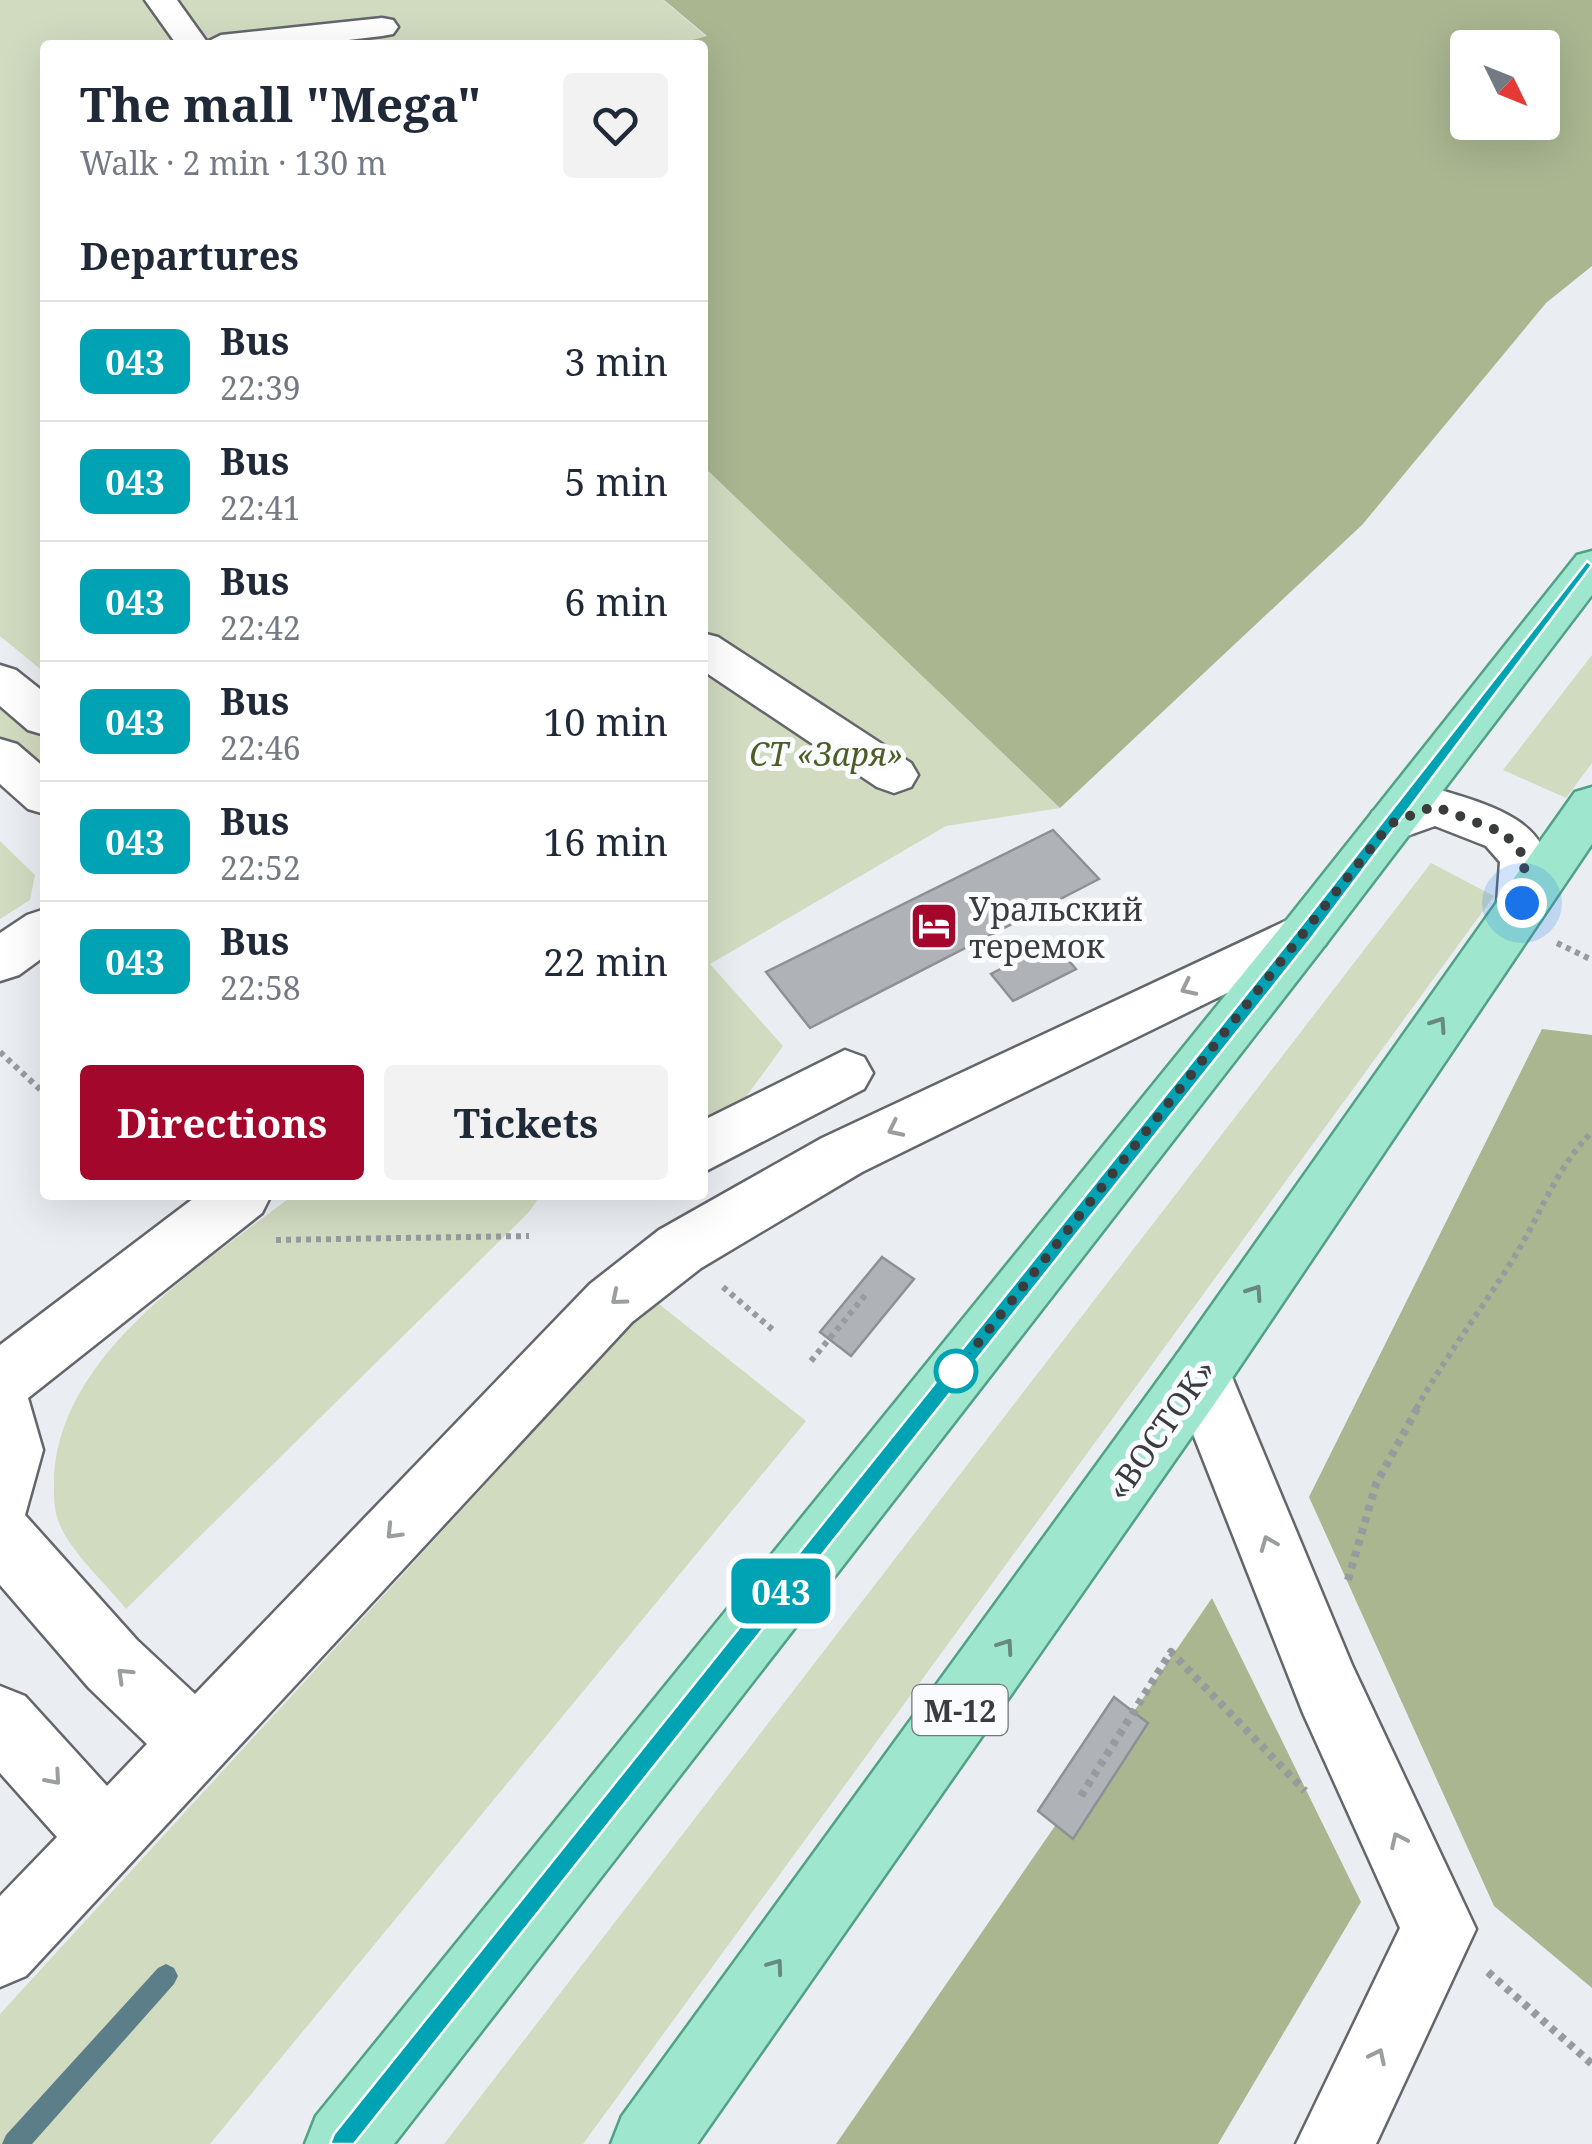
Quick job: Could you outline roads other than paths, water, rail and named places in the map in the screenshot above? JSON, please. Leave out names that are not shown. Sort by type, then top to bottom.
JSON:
[{"type":"main road","points":[[344,2144],[1307,931],[1592,565]]},
{"type":"main road","name":"«ВОСТОК»","points":[[650,2144],[1200,1373],[1592,805]]},
{"type":"street","points":[[161,0],[190,40]]},
{"type":"street","points":[[265,40],[382,27]]},
{"type":"street","points":[[708,652],[894,775]]},
{"type":"street","points":[[0,681],[40,714]]},
{"type":"street","points":[[0,756],[40,792]]},
{"type":"street","points":[[1390,824],[1434,806],[1504,833],[1525,857],[1522,903]]},
{"type":"street","points":[[0,1950],[611,1303],[680,1249],[842,1155],[1307,931]]},
{"type":"street","points":[[0,960],[40,932]]},
{"type":"street","points":[[708,1147],[844,1073]]},
{"type":"street","points":[[0,1382],[252,1218]]},
{"type":"street","points":[[1200,1373],[1327,1689],[1439,1929],[1336,2144]]},
{"type":"street","points":[[0,1406],[12,1450],[0,1498]]},
{"type":"street","points":[[0,1536],[113,1664],[195,1742]]},
{"type":"street","points":[[0,1721],[105,1837]]},
{"type":"waterway","points":[[15,2144],[166,1976]]},
{"type":"place","name":"Уральский теремок","points":[[934,926]]},
{"type":"park label","name":"СТ «Заря»","points":[[826,753]]}]
